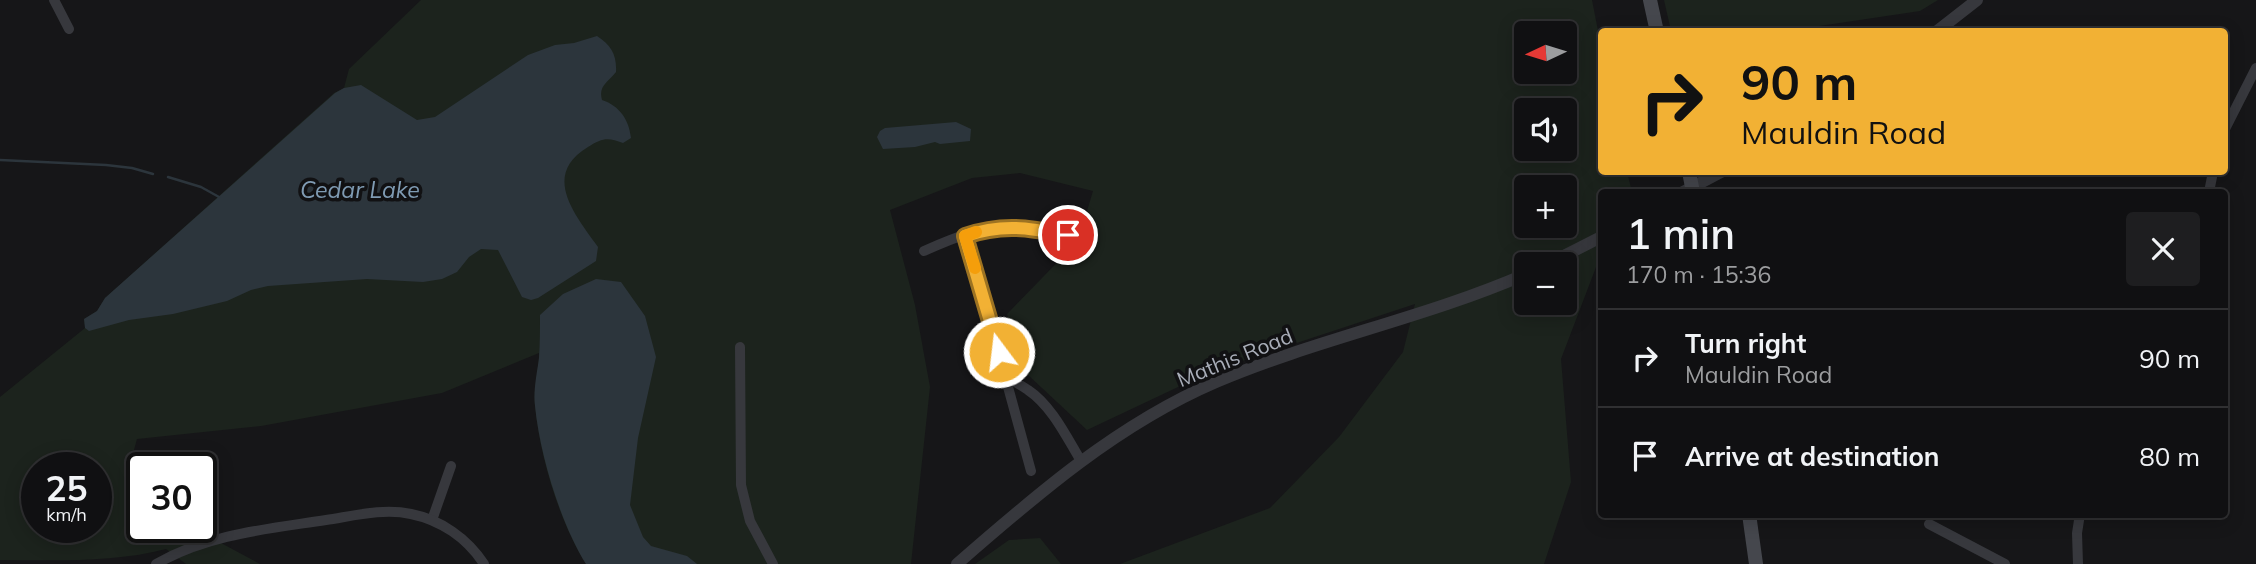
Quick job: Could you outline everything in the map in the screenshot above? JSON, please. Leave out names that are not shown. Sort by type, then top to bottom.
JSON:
[{"type":"main road","points":[[1650,0],[1656,28]]},
{"type":"main road","points":[[1750,518],[1756,564]]},
{"type":"street","points":[[54,0],[69,29]]},
{"type":"street","points":[[1941,28],[1977,0]]},
{"type":"street","points":[[2228,123],[2256,68]]},
{"type":"street","points":[[1693,189],[1716,175]]},
{"type":"street","points":[[924,251],[992,228],[1017,226],[1068,235]]},
{"type":"street","points":[[965,236],[1031,471]]},
{"type":"street","points":[[1572,252],[1598,239]]},
{"type":"street","name":"Mathis Road","points":[[957,564],[1081,461],[1153,415],[1214,383],[1275,360],[1445,306],[1514,279]]},
{"type":"street","points":[[740,348],[741,485],[750,521],[773,564]]},
{"type":"street","points":[[1005,376],[1040,400],[1052,414],[1081,461]]},
{"type":"street","points":[[432,520],[451,467]]},
{"type":"street","points":[[156,564],[209,541],[249,532],[389,512],[414,514],[432,520],[460,537],[484,564]]},
{"type":"street","points":[[2077,564],[2079,518]]},
{"type":"street","points":[[1929,524],[2005,564]]},
{"type":"shaded area","points":[[421,0],[1592,0],[1598,31],[1598,175],[1628,175],[1631,189],[1598,189],[1598,262],[1561,359],[1571,482],[1544,564],[1120,564],[1270,508],[1339,437],[1403,352],[1415,304],[1212,371],[1087,430],[1027,374],[1007,314],[1078,241],[1093,191],[1020,173],[972,178],[890,210],[915,305],[930,387],[911,564],[586,564],[559,509],[541,446],[535,400],[539,353],[442,393],[261,426],[137,439],[133,452],[126,452],[126,543],[217,541],[260,564],[186,564],[166,549],[105,559],[0,560],[0,397],[85,328],[84,319],[97,311],[105,298],[334,93],[344,88],[349,69]]},
{"type":"shaded area","points":[[1664,0],[1938,0],[1920,11],[1806,28],[1670,28]]},
{"type":"shaded area","points":[[1040,538],[1061,564],[975,564],[1009,540]]},
{"type":"water","name":"Cedar Lake","points":[[597,36],[612,51],[616,66],[616,72],[603,88],[602,100],[622,114],[631,138],[623,143],[609,139],[597,142],[574,158],[566,170],[564,183],[567,196],[572,209],[598,247],[596,261],[538,298],[531,300],[522,297],[498,250],[481,249],[469,257],[457,272],[442,279],[423,282],[367,279],[268,286],[227,301],[173,314],[129,320],[89,331],[85,328],[84,319],[97,311],[105,298],[335,93],[344,88],[361,85],[417,120],[435,117],[528,55],[555,45]]},
{"type":"water","points":[[956,122],[971,129],[970,141],[940,144],[935,142],[915,147],[883,149],[877,137],[885,128]]},
{"type":"water","points":[[596,279],[621,282],[645,316],[656,357],[638,438],[630,505],[643,537],[651,546],[687,556],[697,564],[586,564],[560,508],[546,466],[535,406],[540,315],[563,294]]},
{"type":"waterway","points":[[0,160],[106,165],[153,174]]},
{"type":"waterway","points":[[168,177],[201,187],[219,197]]},
{"type":"slow traffic","points":[[975,268],[965,236],[976,232]]},
{"type":"route","points":[[999,352],[965,236],[992,228],[1017,226],[1068,235]]}]
